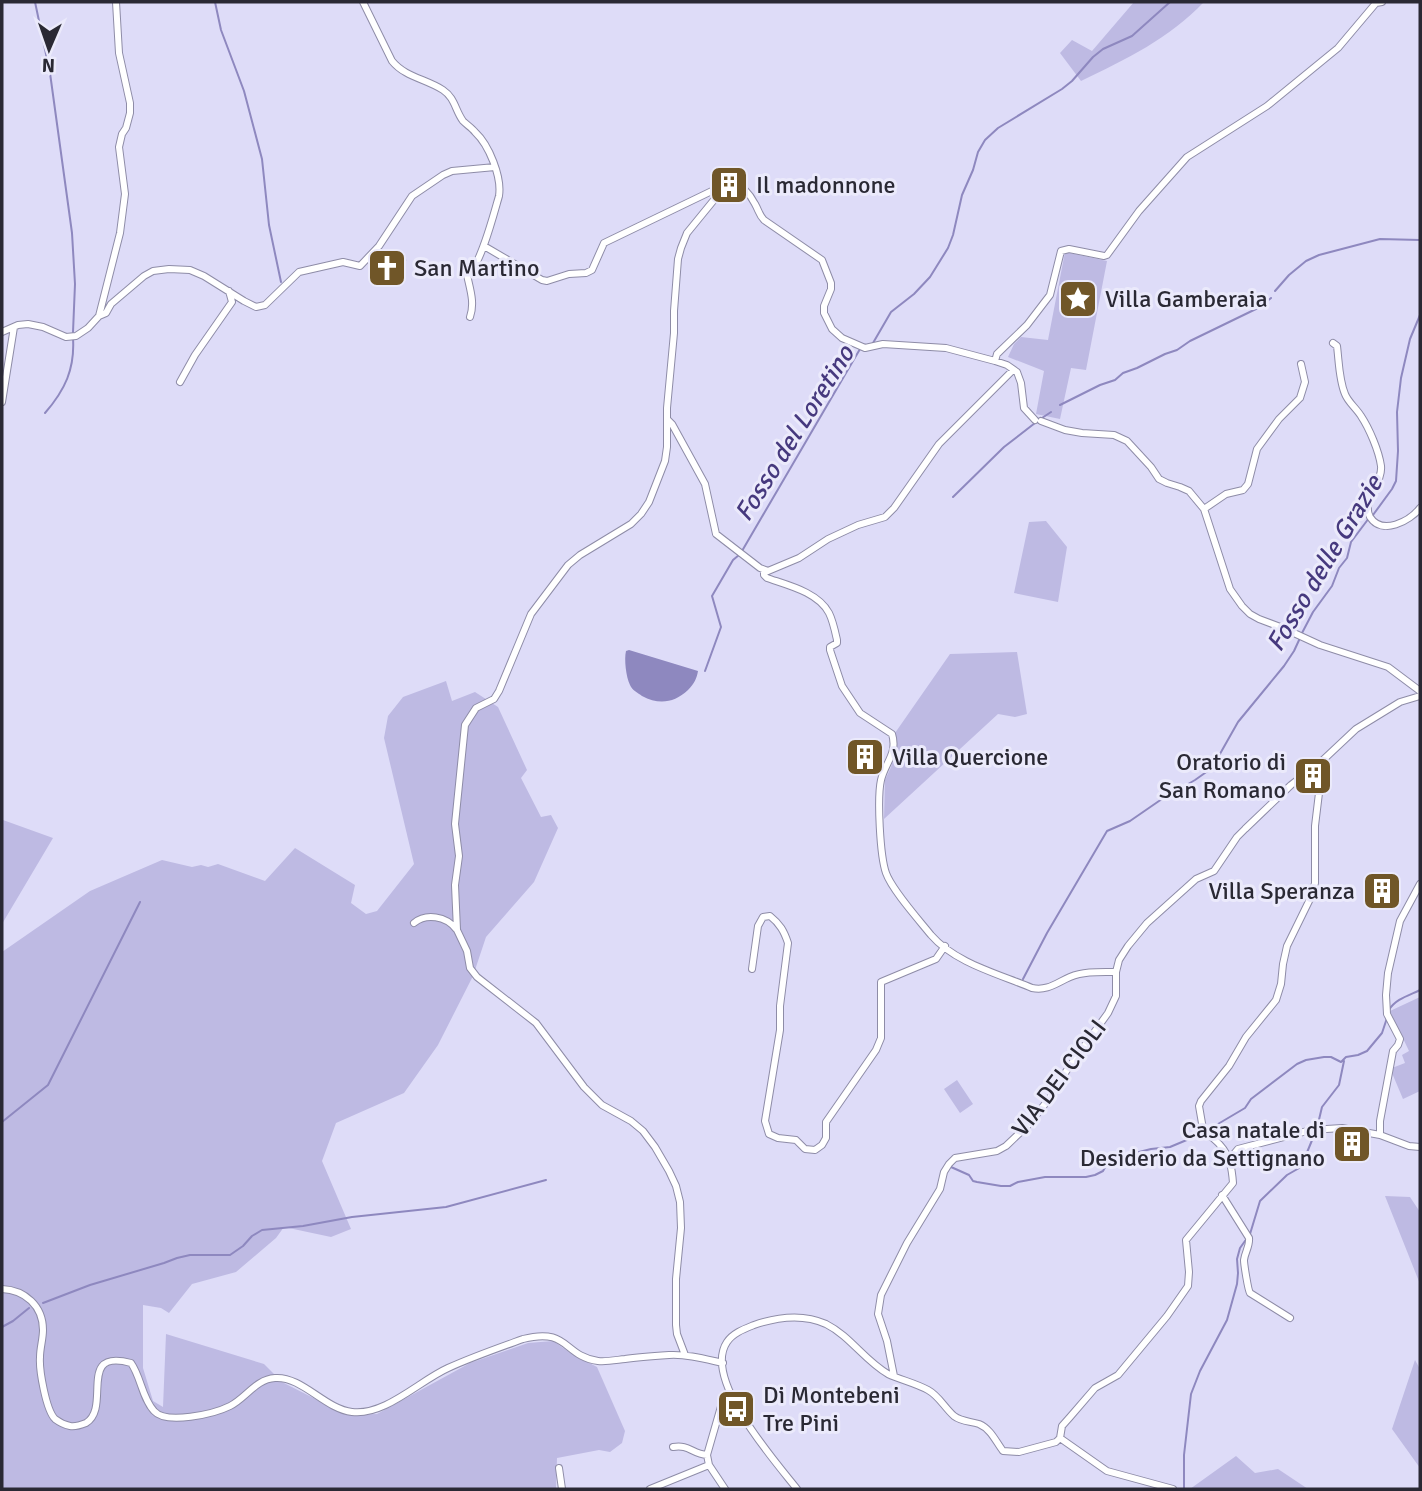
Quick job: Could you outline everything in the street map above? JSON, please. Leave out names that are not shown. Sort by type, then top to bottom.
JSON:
[{"type":"street","points":[[99,316],[121,233],[125,194],[119,148],[121,134],[126,128],[130,113],[119,53],[117,2]]},
{"type":"street","points":[[363,2],[392,61],[398,68],[451,96],[462,120],[477,133],[495,167],[499,196],[484,246],[474,269],[467,275],[473,303],[470,317]]},
{"type":"street","points":[[995,361],[998,354],[1027,325],[1050,295],[1061,251],[1069,249],[1107,255],[1128,224],[1187,157],[1267,106],[1338,48],[1376,3],[1382,2]]},
{"type":"street","points":[[343,262],[360,265],[379,246],[412,196],[443,175],[452,171],[495,167]]},
{"type":"street","points":[[484,246],[542,280],[586,273],[592,270],[604,243],[718,188],[728,178],[733,179],[755,203],[760,217],[822,260],[831,283],[824,313],[832,329],[842,338],[865,348],[883,344],[956,350],[995,361],[1017,372],[1024,408],[1038,420],[1065,430],[1114,435],[1127,441],[1159,479],[1189,491],[1204,509],[1230,589],[1236,600],[1250,614],[1320,645],[1388,667],[1420,693]]},
{"type":"street","points":[[457,930],[455,885],[459,856],[455,824],[465,725],[476,708],[494,699],[531,614],[568,565],[631,524],[649,502],[665,461],[678,259],[687,233],[718,195],[718,188]]},
{"type":"street","points":[[2,332],[14,327],[33,325],[66,337],[76,336],[153,271],[190,270],[256,307],[265,305],[299,272],[353,260]]},
{"type":"street","points":[[229,291],[232,302]]},
{"type":"street","points":[[180,382],[195,355],[232,302],[242,300]]},
{"type":"street","points":[[2,402],[14,327]]},
{"type":"street","points":[[1333,343],[1337,346],[1345,396],[1367,424],[1381,466],[1381,475],[1367,509],[1371,518],[1385,526],[1402,523],[1414,516],[1420,508]]},
{"type":"street","points":[[1204,509],[1226,494],[1243,490],[1248,484],[1257,449],[1279,419],[1300,398],[1306,382],[1301,364]]},
{"type":"street","points":[[765,571],[799,558],[828,538],[885,517],[939,444],[1013,370]]},
{"type":"street","points":[[668,421],[705,484],[716,534],[765,571],[767,578],[798,588],[814,598],[828,612],[837,643],[830,647],[830,650],[842,686],[860,713],[892,734],[894,748],[882,775],[880,793],[883,859],[891,883],[931,935],[962,959],[1032,988],[1050,988],[1086,973],[1116,972]]},
{"type":"street","name":"VIA DEI CIOLI","points":[[894,1376],[878,1314],[881,1295],[907,1243],[940,1189],[948,1164],[955,1158],[997,1151],[1028,1125],[1108,1013],[1116,996],[1119,960],[1147,923],[1196,879],[1214,871],[1237,837],[1331,750],[1364,723],[1420,693]]},
{"type":"street","points":[[797,1489],[747,1423],[730,1394],[723,1363],[724,1350],[734,1335],[745,1329],[777,1318],[801,1317],[826,1325],[849,1340],[873,1363],[894,1376],[928,1390],[939,1398],[954,1416],[962,1421],[980,1424],[995,1438],[1003,1451],[1019,1452],[1056,1442],[1060,1438],[1062,1426],[1095,1388],[1118,1376],[1167,1316],[1188,1286],[1186,1240],[1233,1183],[1227,1154],[1203,1129],[1199,1107],[1276,1000],[1287,946],[1315,883],[1315,826],[1323,760]]},
{"type":"street","points":[[1380,1135],[1380,1121],[1393,1051],[1400,1039],[1387,1014],[1388,973],[1400,921],[1420,884]]},
{"type":"street","points":[[752,969],[758,926],[763,917],[770,916],[778,922],[788,943],[780,1006],[780,1030],[765,1121],[769,1134],[796,1140],[805,1149],[815,1150],[826,1138],[826,1122],[876,1050],[881,1038],[881,982],[936,959],[944,946]]},
{"type":"street","points":[[414,923],[417,920],[442,918],[452,924],[467,951],[470,968],[477,977],[536,1023],[584,1087],[602,1105],[643,1131],[655,1147],[670,1171],[680,1202],[676,1315],[677,1334],[685,1355]]},
{"type":"street","points":[[1231,1165],[1233,1155],[1238,1149],[1311,1130],[1342,1128],[1380,1135],[1409,1146],[1420,1147]]},
{"type":"street","points":[[1222,1195],[1249,1238],[1250,1245],[1244,1258],[1250,1293],[1290,1318]]},
{"type":"street","points":[[2,1289],[25,1296],[38,1309],[43,1321],[41,1371],[50,1412],[60,1423],[71,1426],[89,1420],[97,1404],[96,1381],[100,1370],[112,1360],[131,1363],[149,1405],[156,1413],[175,1418],[218,1411],[238,1401],[265,1379],[282,1377],[327,1403],[349,1412],[362,1413],[391,1402],[445,1369],[535,1335],[554,1337],[595,1361],[685,1355],[723,1363]]},
{"type":"street","points":[[724,1489],[709,1465],[707,1455],[722,1403],[730,1394]]},
{"type":"street","points":[[1060,1438],[1107,1471],[1173,1489]]},
{"type":"street","points":[[673,1447],[682,1445],[707,1455]]},
{"type":"street","points":[[650,1489],[709,1465]]},
{"type":"street","points":[[559,1468],[562,1489]]},
{"type":"shaded area","points":[[1134,2],[1204,2],[1162,37],[1081,81],[1060,53],[1072,40],[1092,51]]},
{"type":"shaded area","name":"Villa Gamberaia","points":[[1065,252],[1107,261],[1086,370],[1071,368],[1060,419],[1036,414],[1044,371],[1008,357],[1021,337],[1048,340]]},
{"type":"shaded area","points":[[1046,521],[1067,547],[1058,602],[1014,593],[1029,522]]},
{"type":"shaded area","points":[[626,651],[698,671],[696,679],[688,690],[677,698],[666,701],[648,699],[634,690],[629,682],[625,659]]},
{"type":"shaded area","points":[[1017,652],[1027,714],[1015,717],[998,714],[884,819],[885,780],[897,747],[895,733],[950,654]]},
{"type":"shaded area","points":[[446,681],[452,701],[475,692],[498,707],[527,770],[521,778],[541,817],[551,815],[558,828],[534,882],[486,937],[473,976],[438,1045],[404,1093],[336,1123],[322,1161],[351,1229],[331,1237],[284,1227],[276,1238],[236,1272],[192,1284],[169,1313],[161,1308],[143,1305],[143,1368],[153,1401],[163,1407],[166,1334],[264,1364],[282,1382],[347,1415],[377,1414],[470,1363],[528,1343],[553,1341],[597,1367],[625,1431],[622,1443],[610,1452],[599,1450],[557,1458],[556,1489],[2,1489],[2,952],[90,891],[162,860],[192,867],[218,864],[265,881],[295,848],[355,885],[351,903],[366,914],[377,911],[414,864],[384,738],[388,716],[403,697]]},
{"type":"shaded area","points":[[2,821],[53,838],[2,924]]},
{"type":"shaded area","points":[[1420,997],[1420,1091],[1403,1099],[1392,1068],[1405,1063],[1402,1055],[1409,1051],[1390,1011]]},
{"type":"shaded area","points":[[957,1080],[973,1104],[960,1113],[944,1089]]},
{"type":"shaded area","points":[[1385,1196],[1410,1197],[1420,1212],[1420,1284]]},
{"type":"shaded area","points":[[1415,1360],[1420,1369],[1420,1468],[1392,1429]]},
{"type":"shaded area","points":[[1236,1456],[1255,1473],[1278,1469],[1308,1489],[1190,1489]]},
{"type":"waterway","points":[[35,2],[50,73],[72,233],[75,284],[73,332]]},
{"type":"waterway","points":[[215,2],[221,30],[244,91],[262,159],[269,225],[281,282]]},
{"type":"waterway","name":"Fosso del Loretino","points":[[873,343],[891,312],[930,277],[948,248],[962,195],[985,140],[998,128],[1062,89],[1093,57],[1103,49],[1132,36],[1170,2]]},
{"type":"waterway","points":[[1275,291],[1306,261],[1319,255],[1380,239],[1420,240]]},
{"type":"waterway","points":[[1265,303],[1271,298]]},
{"type":"waterway","points":[[1060,405],[1258,308]]},
{"type":"waterway","name":"Fosso delle Grazie","points":[[1373,515],[1396,481],[1397,412],[1401,378],[1410,339],[1420,315]]},
{"type":"waterway","points":[[45,413],[67,378],[72,360],[73,338]]},
{"type":"waterway","name":"Fosso del Loretino","points":[[742,551],[862,349]]},
{"type":"waterway","points":[[1042,418],[1051,412]]},
{"type":"waterway","points":[[953,497],[1004,447],[1035,423]]},
{"type":"waterway","name":"Fosso delle Grazie","points":[[1302,633],[1332,586],[1339,568],[1347,558],[1351,542],[1369,518]]},
{"type":"waterway","points":[[705,671],[721,627],[712,596],[733,560],[739,555]]},
{"type":"waterway","name":"Fosso delle Grazie","points":[[1023,979],[1107,831],[1130,821],[1212,768],[1238,722],[1284,666],[1300,638]]},
{"type":"waterway","points":[[2,1122],[48,1085],[140,902]]},
{"type":"waterway","points":[[1389,1010],[1399,1000],[1420,990]]},
{"type":"waterway","points":[[951,1167],[969,1175],[973,1181],[1001,1186],[1045,1177],[1095,1175],[1103,1171],[1107,1164],[1123,1156],[1170,1147],[1201,1134],[1245,1108],[1251,1099],[1297,1064],[1324,1057],[1341,1062],[1346,1057],[1367,1051],[1382,1033],[1387,1018]]},
{"type":"waterway","points":[[1317,1128],[1322,1107],[1339,1085],[1344,1061]]},
{"type":"waterway","points":[[1184,1489],[1184,1455],[1191,1394],[1227,1320],[1237,1284],[1240,1248],[1250,1234],[1260,1201],[1287,1175],[1301,1167],[1315,1133]]},
{"type":"waterway","points":[[43,1303],[90,1285],[177,1258],[190,1255],[230,1255],[262,1230],[446,1207],[546,1180]]},
{"type":"waterway","points":[[2,1327],[29,1308]]},
{"type":"place","name":"Il madonnone","points":[[729,185]]},
{"type":"place","name":"San Martino","points":[[387,268]]},
{"type":"place","name":"Villa Gamberaia","points":[[1078,299]]},
{"type":"place","name":"Villa Quercione","points":[[865,757]]},
{"type":"place","name":"Oratorio di San Romano","points":[[1313,776]]},
{"type":"place","name":"Villa Speranza","points":[[1382,891]]},
{"type":"place","name":"Casa natale di Desiderio da Settignano","points":[[1352,1144]]},
{"type":"place","name":"Di Montebeni Tre Pini","points":[[736,1409]]}]
